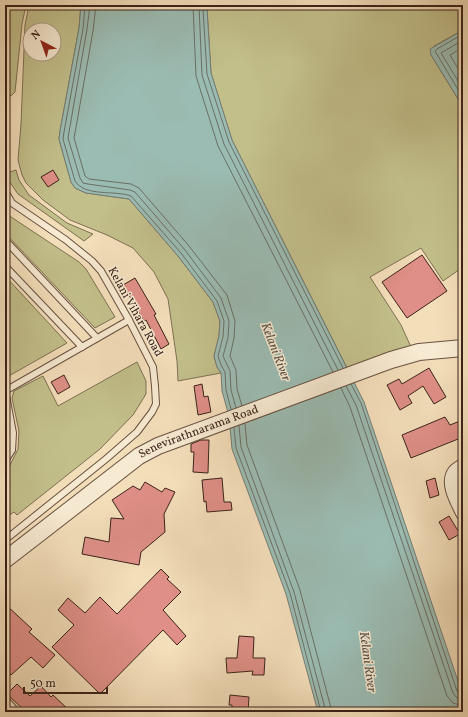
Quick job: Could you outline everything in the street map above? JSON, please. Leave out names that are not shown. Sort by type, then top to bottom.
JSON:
[{"type":"street","name":"Senevirathnarama Road","points":[[5,560],[139,456],[158,446],[391,360],[419,352],[438,349],[463,348]]},
{"type":"street","points":[[463,465],[454,472],[451,479],[453,493],[463,514]]},
{"type":"street","points":[[5,704],[12,712]]},
{"type":"lane","name":"Kelani Vihara Road","points":[[5,191],[12,203],[66,240],[92,260],[101,271],[129,320],[152,367],[156,386],[156,404],[137,432],[5,540]]},
{"type":"lane","points":[[5,240],[97,338]]},
{"type":"lane","points":[[5,266],[82,346]]},
{"type":"lane","points":[[5,461],[12,450],[13,433],[5,390],[129,320]]},
{"type":"shaded area","points":[[5,5],[26,5],[22,22],[15,92],[12,95],[5,97]]},
{"type":"shaded area","points":[[29,5],[81,5],[79,28],[59,139],[71,182],[75,188],[86,193],[129,199],[178,256],[213,302],[220,321],[219,336],[214,356],[217,367],[221,373],[178,381],[177,361],[168,299],[154,272],[133,248],[107,235],[70,220],[43,200],[26,183],[18,160],[24,62],[62,62],[62,22],[26,22]]},
{"type":"shaded area","points":[[208,5],[463,5],[463,30],[434,46],[431,55],[463,107],[463,267],[443,281],[421,248],[370,277],[401,325],[411,347],[379,356],[347,368],[232,140],[211,73]]},
{"type":"shaded area","points":[[16,170],[19,180],[29,195],[67,223],[93,234],[84,241],[18,194],[9,181],[7,173]]},
{"type":"shaded area","points":[[5,213],[79,262],[86,269],[115,317],[95,328],[5,233]]},
{"type":"shaded area","points":[[5,276],[67,343],[7,377],[5,374]]},
{"type":"shaded area","points":[[137,362],[146,381],[146,394],[133,415],[100,449],[17,515],[14,512],[5,518],[5,471],[8,469],[18,449],[19,431],[12,398],[14,391],[43,376],[58,406]]},
{"type":"water","name":"Kelani River","points":[[81,5],[208,5],[211,73],[232,140],[364,402],[463,696],[463,712],[318,712],[286,594],[232,449],[229,416],[222,391],[221,373],[217,367],[214,356],[219,336],[220,321],[213,302],[178,256],[129,199],[86,193],[75,188],[71,182],[59,139],[79,28]]},
{"type":"water","points":[[463,30],[463,107],[431,55],[430,49]]},
{"type":"building","points":[[53,170],[59,180],[48,187],[41,177]]},
{"type":"building","points":[[422,255],[447,291],[407,318],[382,282]]},
{"type":"building","points":[[135,278],[156,314],[154,315],[169,344],[161,349],[146,320],[144,321],[123,285]]},
{"type":"building","points":[[429,368],[446,397],[434,404],[423,386],[408,396],[412,403],[400,410],[387,385],[399,379],[402,384]]},
{"type":"building","points":[[64,375],[70,387],[58,394],[51,382]]},
{"type":"building","points":[[202,384],[204,397],[208,396],[211,412],[198,415],[194,386]]},
{"type":"building","points":[[445,417],[450,425],[460,421],[463,427],[463,437],[411,458],[402,435]]},
{"type":"building","points":[[201,440],[209,440],[208,473],[193,472],[194,452],[191,452],[191,444]]},
{"type":"building","points":[[222,478],[224,502],[231,502],[232,510],[207,512],[206,501],[204,502],[202,480]]},
{"type":"building","points":[[435,478],[439,495],[430,498],[426,481]]},
{"type":"building","points":[[145,482],[162,492],[165,488],[175,492],[164,514],[165,532],[141,552],[139,565],[82,554],[85,537],[109,542],[111,518],[124,519],[112,500],[133,486],[140,490]]},
{"type":"building","points":[[449,516],[460,534],[449,540],[439,522]]},
{"type":"building","points":[[161,569],[169,577],[167,579],[181,592],[163,610],[186,636],[177,645],[163,630],[100,694],[52,647],[74,625],[58,610],[68,598],[85,613],[100,597],[117,614]]},
{"type":"building","points":[[5,604],[32,629],[29,632],[55,655],[43,668],[31,657],[11,675],[5,668]]},
{"type":"building","points":[[239,636],[254,637],[253,658],[265,658],[264,675],[252,675],[253,671],[227,673],[226,658],[237,658]]},
{"type":"building","points":[[17,684],[30,696],[41,686],[51,697],[53,695],[71,712],[26,712],[7,694]]},
{"type":"building","points":[[230,695],[249,697],[248,712],[232,712],[232,705],[229,705]]}]
